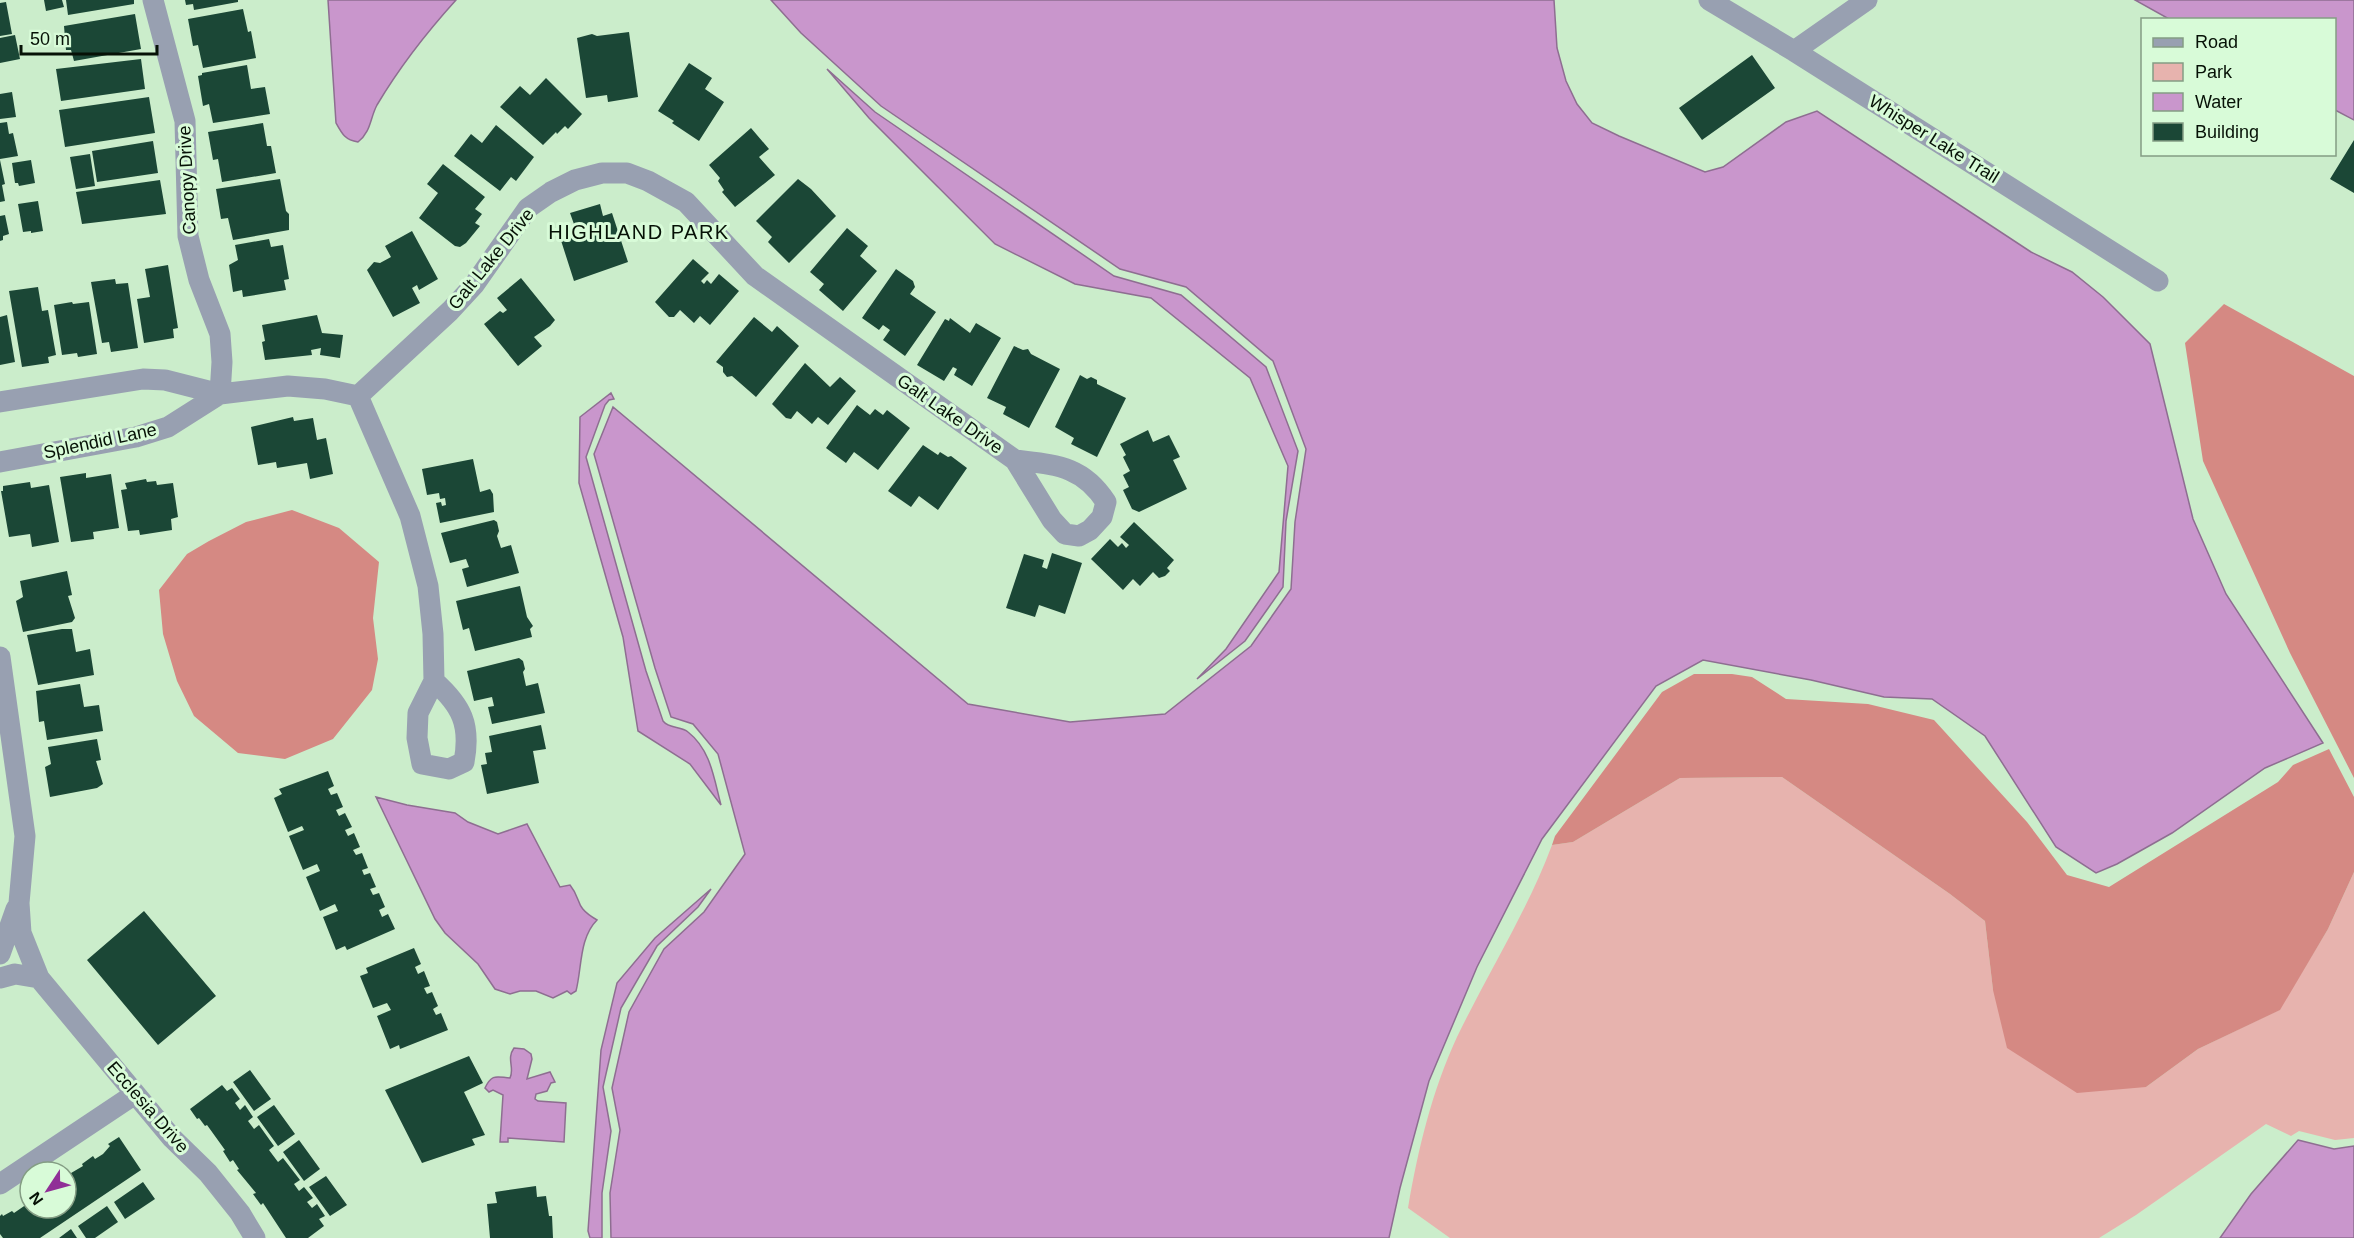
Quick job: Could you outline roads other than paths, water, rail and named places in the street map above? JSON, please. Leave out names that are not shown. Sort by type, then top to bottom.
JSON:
[{"type":"street","name":"Canopy Drive","points":[[153,0],[185,121],[188,236],[199,280],[220,334],[222,362],[220,394]]},
{"type":"street","name":"Whisper Lake Trail","points":[[1709,0],[1794,51],[2158,281]]},
{"type":"street","points":[[1794,51],[1867,0]]},
{"type":"street","name":"Galt Lake Drive","points":[[358,396],[466,294],[528,208],[551,192],[575,180],[602,173],[627,173],[648,181],[686,202],[755,276],[1015,460]]},
{"type":"street","points":[[0,402],[143,379],[165,380],[220,394],[288,386],[325,389],[358,396],[410,516],[428,586],[433,634],[434,681]]},
{"type":"street","name":"Splendid Lane","points":[[0,462],[136,437],[168,427],[220,394]]},
{"type":"street","points":[[0,657],[25,836],[19,903],[21,933],[39,978]]},
{"type":"street","points":[[0,954],[19,903]]},
{"type":"street","points":[[0,978],[15,974],[39,978]]},
{"type":"street","name":"Ecclesia Drive","points":[[39,978],[172,1138],[208,1173],[240,1212],[255,1238]]},
{"type":"street","points":[[0,1184],[135,1094]]},
{"type":"water","points":[[328,0],[456,0],[395,77],[377,105],[368,129],[358,142],[344,136],[336,123]]},
{"type":"water","points":[[771,0],[1554,0],[1557,48],[1566,81],[1577,104],[1592,123],[1619,136],[1705,172],[1723,167],[1786,122],[1817,111],[2031,252],[2072,272],[2103,297],[2150,344],[2193,519],[2226,594],[2323,743],[2265,768],[2172,833],[2117,864],[2096,873],[2056,847],[1985,736],[1932,699],[1884,697],[1811,680],[1703,660],[1656,686],[1542,839],[1477,967],[1429,1081],[1389,1238],[611,1238],[610,1193],[620,1130],[612,1088],[629,1012],[664,949],[704,912],[745,854],[718,754],[693,724],[671,717],[655,668],[594,454],[613,407],[968,704],[1070,722],[1165,714],[1251,646],[1291,589],[1295,522],[1306,449],[1273,361],[1186,287],[1120,269],[881,106],[801,33]]},
{"type":"water","points":[[2135,0],[2354,0],[2354,120],[2336,111],[2336,18],[2167,18]]},
{"type":"water","points":[[827,69],[875,112],[1114,276],[1181,295],[1266,367],[1298,451],[1286,521],[1283,587],[1245,641],[1197,679],[1226,649],[1279,572],[1288,466],[1250,378],[1151,298],[1075,284],[995,244],[869,118]]},
{"type":"water","points":[[611,393],[614,399],[609,400],[605,405],[586,457],[646,671],[663,721],[688,732],[702,747],[707,756],[721,805],[690,764],[638,731],[623,637],[579,483],[580,417]]},
{"type":"water","points":[[376,797],[455,813],[468,822],[498,834],[527,824],[560,887],[570,885],[584,911],[597,920],[591,927],[584,944],[576,991],[571,994],[567,991],[553,998],[536,991],[520,991],[510,994],[495,989],[478,964],[445,933],[435,919]]},
{"type":"water","points":[[711,889],[698,907],[657,946],[621,1008],[603,1087],[611,1131],[602,1193],[602,1238],[590,1238],[588,1231],[601,1050],[617,983],[655,938]]},
{"type":"water","points":[[514,1048],[524,1049],[531,1054],[527,1079],[550,1072],[555,1082],[551,1083],[547,1091],[536,1094],[535,1099],[566,1103],[564,1142],[508,1138],[508,1142],[500,1142],[503,1095],[493,1090],[489,1092],[485,1088],[493,1078],[510,1078],[511,1056]]},
{"type":"water","points":[[2298,1140],[2334,1149],[2354,1146],[2354,1238],[2220,1238],[2251,1194]]},
{"type":"district","name":"HIGHLAND PARK","points":[[639,232]]}]
